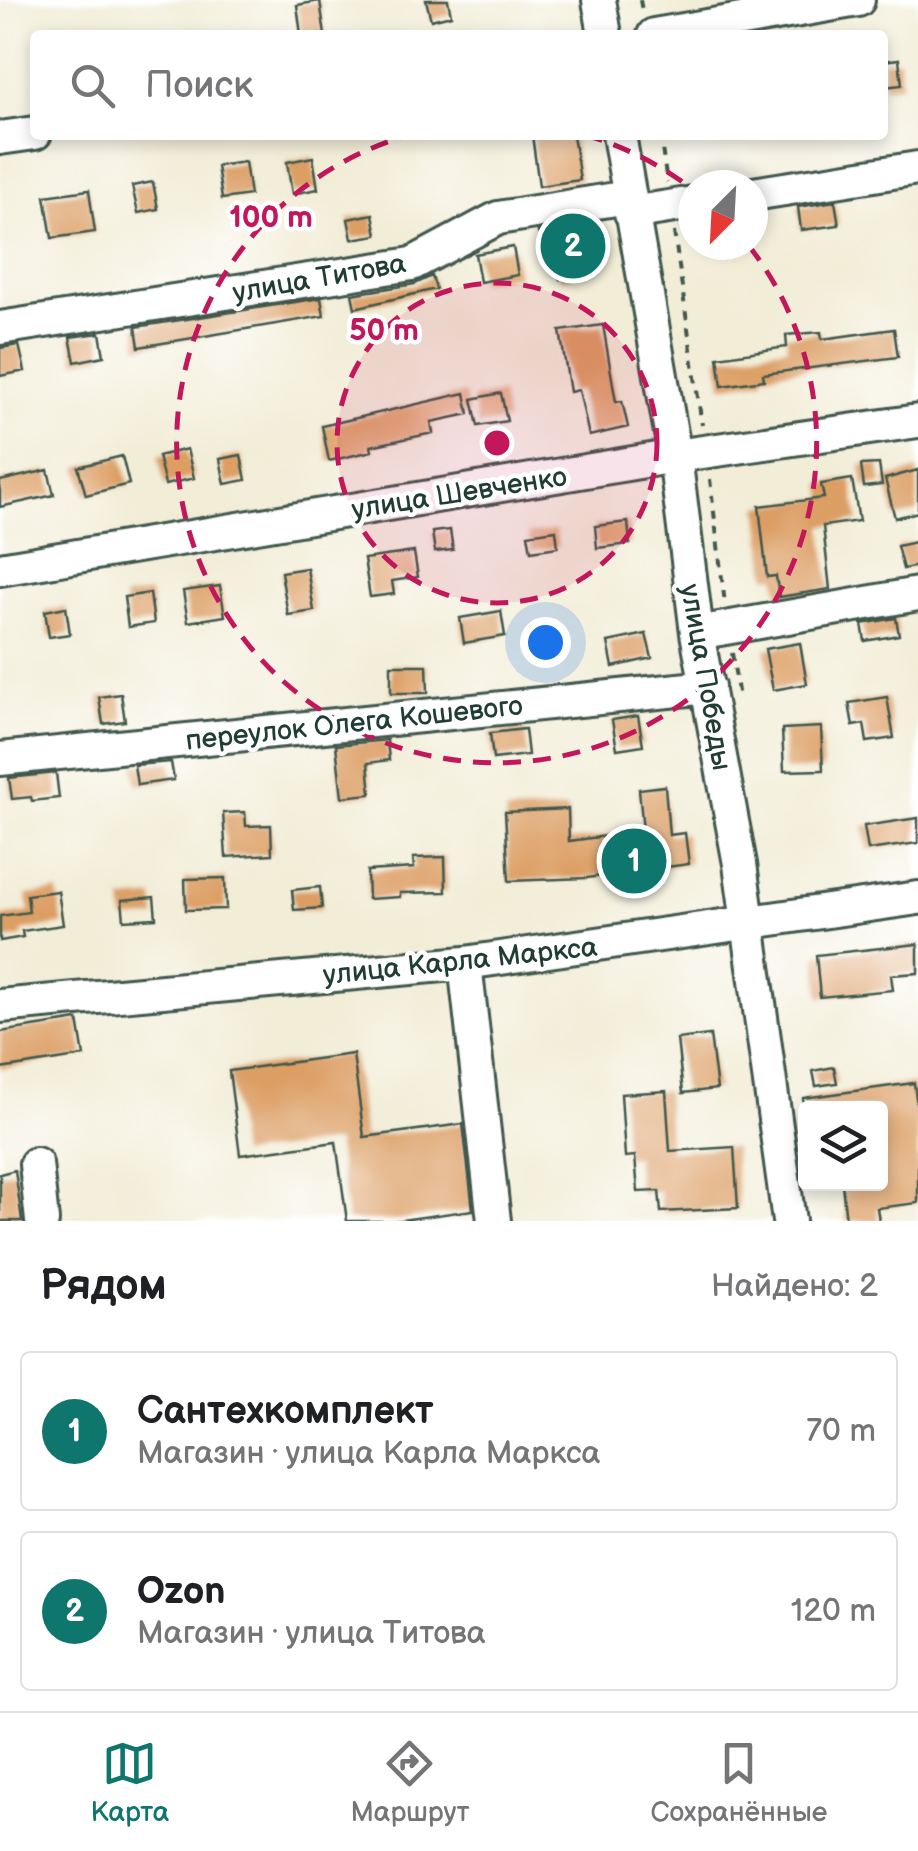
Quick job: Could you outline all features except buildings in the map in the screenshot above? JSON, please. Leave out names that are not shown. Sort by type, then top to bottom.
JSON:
[{"type":"street","points":[[599,0],[604,30]]},
{"type":"street","points":[[678,30],[798,5],[858,0]]},
{"type":"street","points":[[0,138],[30,134]]},
{"type":"street","name":"улица Победы","points":[[620,140],[675,456],[696,633],[740,864],[789,1221]]},
{"type":"street","points":[[768,192],[918,168]]},
{"type":"street","name":"улица Титова","points":[[0,328],[412,264],[498,218],[678,204]]},
{"type":"street","name":"улица Шевченко","points":[[0,569],[675,456],[918,421]]},
{"type":"street","points":[[696,633],[918,594]]},
{"type":"street","name":"переулок Олега Кошевого","points":[[0,758],[708,687]]},
{"type":"street","name":"улица Карла Маркса","points":[[0,1006],[465,962],[918,898]]},
{"type":"street","points":[[465,962],[494,1221]]},
{"type":"street","points":[[36,1164],[42,1221]]},
{"type":"place","name":"Ozon","points":[[573,246]]},
{"type":"place","name":"Сантехкомплект","points":[[634,861]]}]
